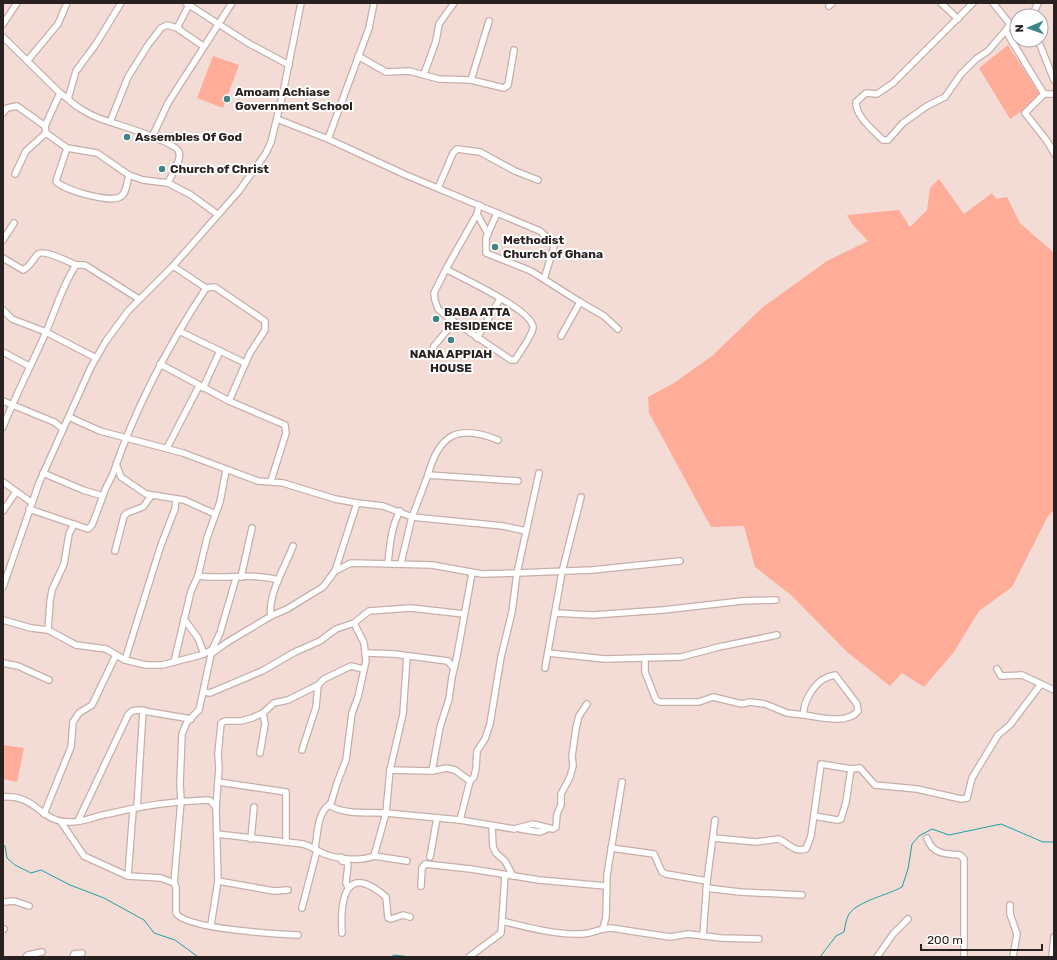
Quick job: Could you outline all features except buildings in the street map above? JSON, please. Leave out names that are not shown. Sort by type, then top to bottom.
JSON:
[{"type":"street","points":[[3,24],[17,3]]},
{"type":"street","points":[[28,60],[58,24],[68,3]]},
{"type":"street","points":[[68,99],[76,70],[96,44],[121,3]]},
{"type":"street","points":[[153,135],[168,103],[203,46],[232,3]]},
{"type":"street","points":[[3,587],[31,502],[43,473],[96,358],[114,328],[139,299],[173,266],[217,214],[239,191],[260,163],[271,142],[289,65],[301,3]]},
{"type":"street","points":[[328,139],[369,28],[374,3]]},
{"type":"street","points":[[424,74],[436,41],[439,24],[454,3]]},
{"type":"street","points":[[941,3],[958,18]]},
{"type":"street","points":[[973,3],[893,83],[877,94],[866,93],[856,102],[856,108],[884,140],[888,140],[903,123],[918,112],[943,98],[961,74],[988,51],[1009,26]]},
{"type":"street","points":[[993,3],[1009,23]]},
{"type":"street","points":[[177,28],[188,4],[248,43],[289,65]]},
{"type":"street","points":[[471,80],[489,21]]},
{"type":"street","points":[[110,122],[128,77],[148,46],[164,26],[177,28],[203,46]]},
{"type":"street","points":[[1006,30],[1009,36]]},
{"type":"street","points":[[3,37],[68,99],[100,119],[145,135],[153,135],[176,148],[179,152],[179,159],[168,183]]},
{"type":"street","points":[[1016,48],[1044,94]]},
{"type":"street","points":[[1041,48],[1054,80]]},
{"type":"street","points":[[358,56],[386,72],[409,71],[439,79],[471,80],[506,87],[514,50]]},
{"type":"street","points":[[60,93],[45,126],[46,133],[68,148],[97,153],[129,175],[143,180],[168,183],[191,195],[217,214]]},
{"type":"street","points":[[1054,94],[1044,94],[1026,110],[1025,114],[1048,141],[1054,153]]},
{"type":"street","points":[[3,113],[7,108],[17,106],[45,126]]},
{"type":"street","points":[[277,119],[328,139],[540,231],[553,244],[554,250],[544,279]]},
{"type":"street","points":[[15,174],[26,151],[46,133]]},
{"type":"street","points":[[68,148],[56,181],[59,185],[67,189],[101,197],[117,198],[124,193],[129,175]]},
{"type":"street","points":[[438,188],[453,153],[458,149],[480,152],[515,171],[538,180]]},
{"type":"street","points":[[446,269],[520,310],[530,319],[533,327],[532,332],[513,360],[454,322],[440,311],[435,300],[434,293],[446,269],[477,214],[479,205]]},
{"type":"street","points":[[497,213],[485,244],[486,253],[488,255],[518,265],[544,279],[604,316],[618,329]]},
{"type":"street","points":[[477,214],[488,234]]},
{"type":"street","points":[[3,240],[14,223]]},
{"type":"street","points":[[3,258],[23,270],[28,268],[38,254],[45,252],[76,265],[85,265],[127,290],[139,299]]},
{"type":"street","points":[[3,427],[29,366],[46,332],[59,297],[76,265]]},
{"type":"street","points":[[173,266],[206,288]]},
{"type":"street","points":[[29,508],[88,529],[92,525],[126,437],[160,364],[206,288],[215,286],[265,321],[265,330],[256,342],[245,363],[229,401]]},
{"type":"street","points":[[477,338],[500,299]]},
{"type":"street","points":[[561,336],[580,302]]},
{"type":"street","points":[[3,310],[12,319],[46,332],[96,358]]},
{"type":"street","points":[[433,350],[434,346],[454,322]]},
{"type":"street","points":[[179,331],[245,363]]},
{"type":"street","points":[[167,448],[220,351]]},
{"type":"street","points":[[3,352],[29,366]]},
{"type":"street","points":[[160,364],[229,401],[285,425],[286,433],[271,481]]},
{"type":"street","points":[[3,401],[54,422],[63,429]]},
{"type":"street","points":[[70,417],[100,431],[167,448],[258,481],[284,482],[335,499],[390,507],[412,517],[503,526],[526,531]]},
{"type":"street","points":[[401,563],[412,517],[435,452],[446,438],[452,435],[484,434],[498,440]]},
{"type":"street","points":[[116,464],[121,477],[151,496],[176,499],[192,503],[215,514]]},
{"type":"street","points":[[174,662],[192,591],[198,576],[215,514],[220,502],[226,470]]},
{"type":"street","points":[[43,473],[83,490],[103,496]]},
{"type":"street","points":[[460,820],[470,781],[474,777],[477,751],[485,739],[490,724],[501,657],[512,612],[517,573],[539,473]]},
{"type":"street","points":[[428,475],[518,481]]},
{"type":"street","points":[[111,478],[121,477]]},
{"type":"street","points":[[3,482],[31,502]]},
{"type":"street","points":[[3,511],[16,492]]},
{"type":"street","points":[[115,551],[124,516],[127,512],[143,507],[151,496]]},
{"type":"street","points":[[545,668],[562,572],[581,498]]},
{"type":"street","points":[[125,660],[161,546],[175,510],[176,499]]},
{"type":"street","points":[[3,620],[31,628],[48,630],[76,645],[106,649],[125,660],[153,665],[203,655],[211,655],[226,643],[323,587],[335,571],[357,503]]},
{"type":"street","points":[[390,507],[395,519]]},
{"type":"street","points":[[388,563],[395,519],[400,511]]},
{"type":"street","points":[[48,630],[52,590],[64,564],[70,534],[74,524]]},
{"type":"street","points":[[252,528],[220,633],[211,655],[199,710],[183,727],[180,784],[181,801],[174,882],[176,887],[175,909],[178,916],[183,920],[247,931],[298,935]]},
{"type":"street","points":[[271,616],[270,607],[278,580],[286,566],[293,546]]},
{"type":"street","points":[[335,571],[351,563],[401,563],[432,565],[472,573],[562,572],[680,561]]},
{"type":"street","points":[[432,771],[440,726],[449,699],[472,573]]},
{"type":"street","points":[[198,576],[262,577],[278,580]]},
{"type":"street","points":[[555,613],[589,615],[650,611],[742,601],[776,600]]},
{"type":"street","points":[[204,692],[210,693],[246,679],[320,640],[336,629],[354,624],[366,612],[382,609],[411,608],[464,614]]},
{"type":"street","points":[[184,619],[198,638],[203,655]]},
{"type":"street","points":[[302,908],[308,892],[320,817],[325,808],[329,805],[346,760],[352,713],[358,696],[366,653],[364,643],[354,624]]},
{"type":"street","points":[[548,653],[605,659],[681,657],[719,647],[777,636]]},
{"type":"street","points":[[366,653],[448,661],[457,656]]},
{"type":"street","points":[[44,814],[71,747],[73,722],[79,713],[92,705],[116,655]]},
{"type":"street","points":[[203,655],[211,655]]},
{"type":"street","points":[[374,856],[386,813],[390,770],[403,714],[407,656]]},
{"type":"street","points":[[645,658],[645,672],[656,700],[660,702],[699,702],[712,697],[742,704],[750,702],[765,704],[787,713],[804,714],[824,718],[843,718],[855,714],[858,711],[857,704],[835,675],[825,678],[815,686],[806,703],[804,714]]},
{"type":"street","points":[[448,661],[454,669]]},
{"type":"street","points":[[3,663],[18,666],[49,680]]},
{"type":"street","points":[[211,925],[218,881],[216,808],[221,723],[225,721],[241,721],[262,713],[274,703],[288,700],[318,685],[328,676],[351,666],[363,669]]},
{"type":"street","points":[[997,669],[1001,676],[1019,674],[1054,690]]},
{"type":"street","points":[[713,838],[756,842],[778,839],[793,849],[802,850],[808,846],[814,816],[820,765],[851,769],[860,768],[864,770],[875,785],[879,786],[906,787],[961,799],[967,798],[972,778],[998,735],[1010,725],[1041,684]]},
{"type":"street","points":[[302,750],[316,707],[318,685]]},
{"type":"street","points":[[329,805],[336,809],[346,811],[460,820],[519,829],[533,824],[538,824],[547,829],[556,827],[557,814],[562,805],[562,794],[570,777],[573,766],[572,756],[579,716],[587,704]]},
{"type":"street","points":[[78,821],[128,715],[134,710],[143,710],[191,718]]},
{"type":"street","points":[[128,876],[143,710]]},
{"type":"street","points":[[260,753],[265,724],[262,713]]},
{"type":"street","points":[[390,770],[432,771],[447,768],[455,770],[470,781]]},
{"type":"street","points":[[814,816],[836,820],[841,819],[846,802],[851,769]]},
{"type":"street","points":[[218,782],[286,792],[286,842]]},
{"type":"street","points":[[603,928],[606,917],[606,886],[622,782]]},
{"type":"street","points":[[3,797],[19,797],[26,799],[44,814],[61,822],[78,821],[181,801],[208,800],[211,801],[216,808]]},
{"type":"street","points":[[251,839],[254,806]]},
{"type":"street","points":[[430,857],[437,818]]},
{"type":"street","points":[[703,936],[706,888],[715,820]]},
{"type":"street","points":[[61,822],[84,856],[128,876],[162,878],[174,882]]},
{"type":"street","points":[[492,826],[493,847],[496,853],[505,861],[513,876]]},
{"type":"street","points":[[217,834],[286,842],[316,848],[325,854],[341,857],[357,859],[374,856],[407,861]]},
{"type":"street","points":[[927,838],[929,846],[934,850],[942,854],[960,855],[964,859],[964,957]]},
{"type":"street","points":[[611,848],[654,854],[662,872],[707,881]]},
{"type":"street","points":[[341,857],[342,861],[347,862],[348,865],[346,883],[348,887],[341,917],[342,933]]},
{"type":"street","points":[[421,886],[423,865],[425,864],[471,869],[513,876],[606,886]]},
{"type":"street","points":[[469,957],[501,933],[505,875]]},
{"type":"street","points":[[218,881],[274,891],[288,890]]},
{"type":"street","points":[[348,887],[358,883],[370,884],[386,897],[388,918],[391,919],[403,914],[410,917]]},
{"type":"street","points":[[706,888],[740,892],[802,895]]},
{"type":"street","points":[[3,902],[14,901],[29,906]]},
{"type":"street","points":[[1010,904],[1010,914],[1017,934],[1013,957]]},
{"type":"street","points":[[877,957],[893,934],[908,919]]},
{"type":"street","points":[[502,922],[568,934],[591,933],[603,928],[620,929],[670,937],[688,934],[759,939]]},
{"type":"street","points":[[1052,957],[1054,937]]},
{"type":"street","points":[[26,957],[28,955],[42,952]]},
{"type":"street","points":[[73,957],[74,954],[82,953]]},
{"type":"shaded area","points":[[1008,45],[1042,97],[1010,119],[979,68]]},
{"type":"shaded area","points":[[213,56],[239,65],[223,108],[197,98]]},
{"type":"shaded area","points":[[939,179],[964,214],[992,193],[996,199],[1007,197],[1020,223],[1054,253],[1054,510],[1048,516],[1012,587],[979,611],[954,652],[924,687],[902,673],[890,686],[847,652],[791,595],[755,567],[744,526],[711,527],[649,413],[648,397],[674,383],[712,356],[763,307],[827,261],[868,241],[852,224],[847,215],[899,210],[910,227],[927,210],[930,188]]},
{"type":"shaded area","points":[[3,745],[24,748],[17,782],[3,779]]},
{"type":"waterway","points":[[820,957],[836,936],[844,932],[848,916],[853,909],[902,887],[908,869],[912,844],[919,836],[932,829],[949,835],[1001,824],[1043,842],[1054,842]]},
{"type":"waterway","points":[[3,845],[5,846],[7,858],[15,865],[31,873],[41,870],[70,885],[104,898],[144,920],[154,933],[175,940],[198,957]]},
{"type":"waterway","points":[[391,957],[394,955],[410,957]]},
{"type":"waterway","points":[[636,957],[663,957]]},
{"type":"place","name":"Amoam Achiase Government School","points":[[227,99]]},
{"type":"place","name":"Assembles Of God","points":[[127,137]]},
{"type":"place","name":"Church of Christ","points":[[162,169]]},
{"type":"place","name":"Methodist Church of Ghana","points":[[495,247]]},
{"type":"place","name":"BABA ATTA RESIDENCE","points":[[436,319]]},
{"type":"place","name":"NANA APPIAH HOUSE","points":[[451,340]]}]
